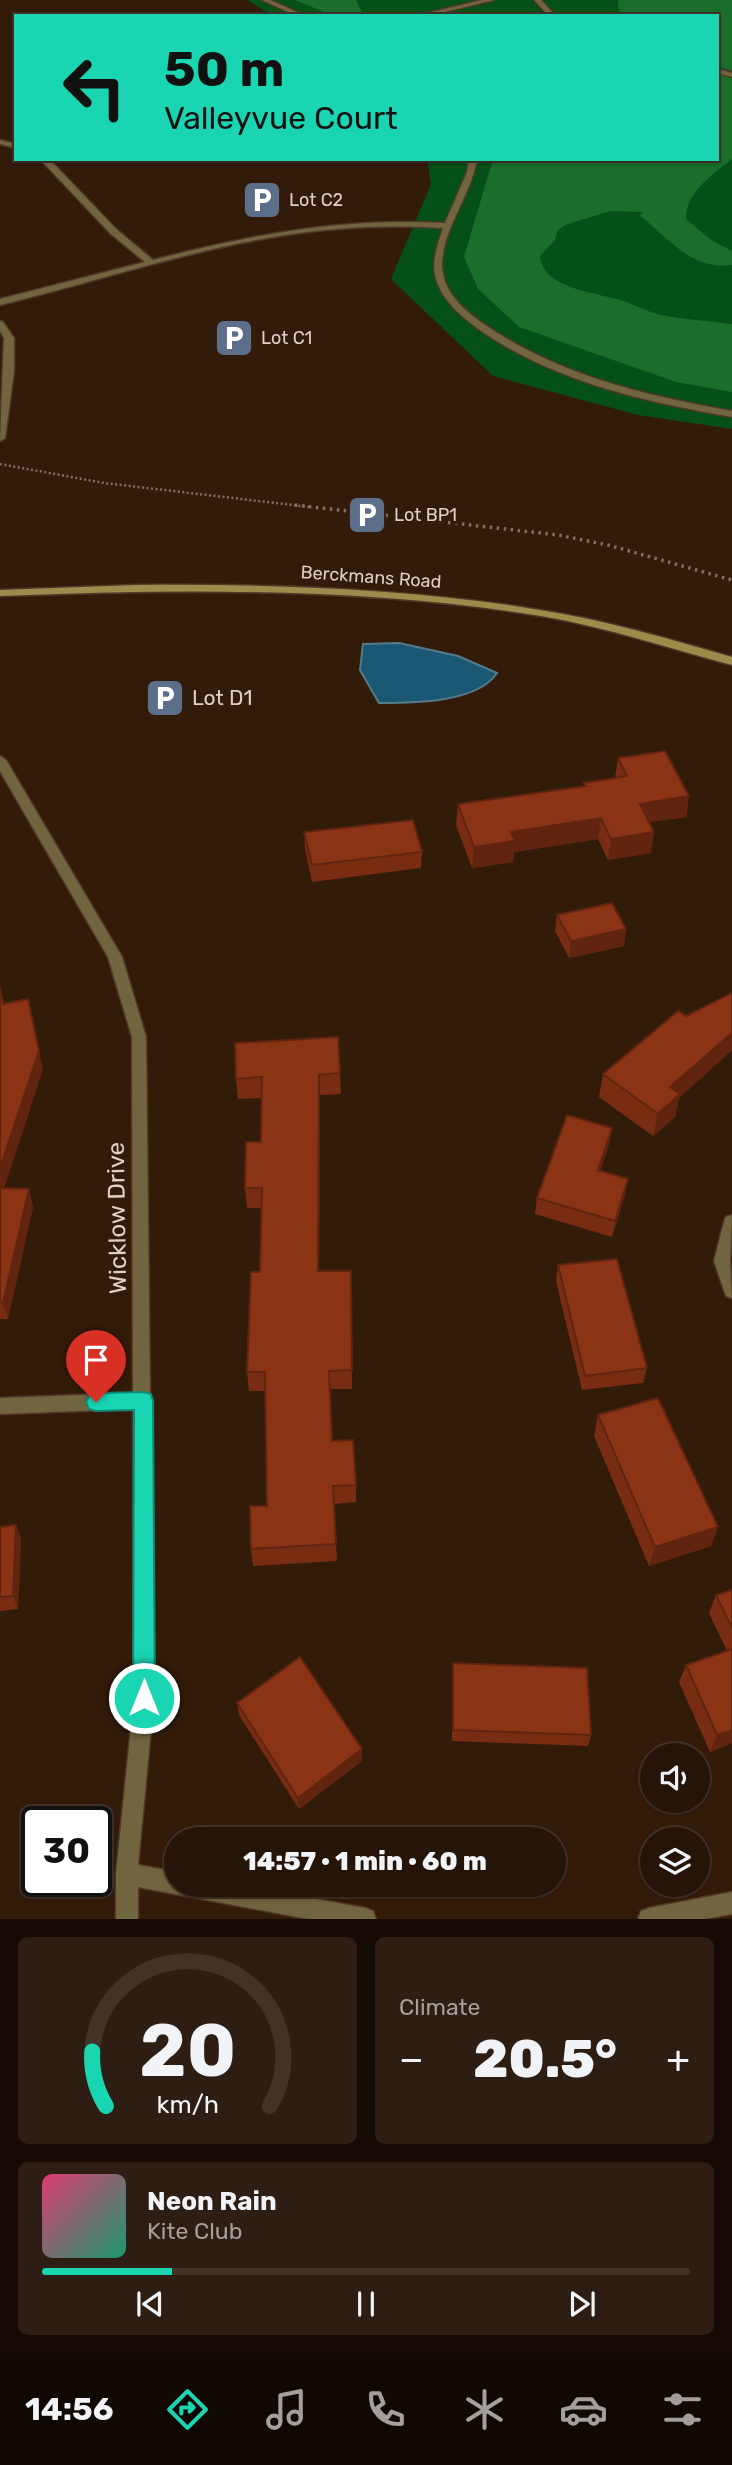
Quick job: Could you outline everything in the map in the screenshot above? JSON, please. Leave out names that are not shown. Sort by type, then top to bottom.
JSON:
[{"type":"main road","name":"Berckmans Road","points":[[0,593],[193,586],[388,593],[542,613],[732,660]]},
{"type":"street","points":[[265,0],[298,14]]},
{"type":"street","points":[[427,14],[489,0]]},
{"type":"street","points":[[537,0],[550,14]]},
{"type":"street","points":[[46,161],[113,230],[150,262]]},
{"type":"street","points":[[473,161],[438,263],[441,279],[453,304],[507,345],[546,366],[603,387],[651,400],[732,414]]},
{"type":"street","points":[[0,302],[71,286],[220,244],[391,221],[450,226]]},
{"type":"street","points":[[0,324],[9,338],[9,371],[0,438]]},
{"type":"street","name":"Wicklow Drive","points":[[0,760],[115,957],[139,1037],[144,1401],[144,1698],[127,1874],[127,1919]]},
{"type":"street","points":[[732,1222],[722,1261],[732,1291]]},
{"type":"street","points":[[0,1406],[144,1401]]},
{"type":"street","points":[[127,1874],[164,1881]]},
{"type":"street","points":[[248,1897],[365,1919]]},
{"type":"street","points":[[649,1919],[732,1903]]},
{"type":"path","points":[[0,464],[104,484],[558,535],[608,545],[732,580]]},
{"type":"green space","points":[[247,0],[732,0],[732,429],[638,415],[493,376],[391,279],[431,184],[427,161],[719,161],[719,14],[270,14]]},
{"type":"green space","points":[[295,0],[356,0],[363,14],[329,14]]},
{"type":"green space","points":[[618,0],[732,0],[732,71],[719,66],[719,14],[621,14]]},
{"type":"green space","points":[[719,73],[732,77],[732,159],[695,192],[686,219],[711,240],[732,251],[732,265],[704,263],[692,258],[640,216],[643,212],[610,211],[565,225],[558,230],[555,240],[540,256],[543,267],[551,276],[573,288],[621,300],[661,315],[732,324],[732,392],[676,382],[519,327],[478,289],[464,257],[492,161],[719,161]]},
{"type":"water","points":[[399,643],[458,656],[497,673],[488,683],[460,696],[409,703],[379,703],[360,670],[363,644]]},
{"type":"building","points":[[665,751],[689,796],[640,804],[654,832],[611,839],[601,818],[511,832],[515,841],[474,847],[458,804],[586,786],[584,783],[627,776],[618,758]]},
{"type":"building","points":[[413,820],[422,852],[312,865],[304,832]]},
{"type":"building","points":[[612,903],[626,929],[571,941],[557,915]]},
{"type":"building","points":[[0,988],[3,1004],[28,999],[39,1051],[0,1168]]},
{"type":"building","points":[[732,993],[732,1033],[670,1087],[680,1094],[658,1114],[603,1074],[678,1011],[686,1016]]},
{"type":"building","points":[[338,1037],[340,1073],[319,1075],[318,1271],[351,1271],[352,1370],[329,1371],[332,1441],[353,1440],[356,1485],[333,1486],[336,1544],[251,1549],[250,1506],[267,1506],[265,1372],[247,1372],[251,1272],[260,1272],[262,1188],[245,1188],[246,1142],[261,1142],[262,1077],[236,1079],[235,1043]]},
{"type":"building","points":[[567,1115],[612,1128],[598,1170],[628,1179],[615,1221],[537,1198]]},
{"type":"building","points":[[0,1188],[29,1189],[3,1303],[0,1302]]},
{"type":"building","points":[[617,1259],[647,1368],[585,1376],[558,1265]]},
{"type":"building","points":[[658,1398],[718,1527],[655,1547],[598,1415]]},
{"type":"building","points":[[16,1525],[13,1596],[0,1597],[0,1527]]},
{"type":"building","points":[[732,1590],[732,1628],[716,1595]]},
{"type":"building","points":[[732,1649],[732,1730],[717,1735],[686,1665]]},
{"type":"building","points":[[300,1657],[362,1749],[298,1798],[237,1703]]},
{"type":"building","points":[[453,1663],[587,1668],[591,1735],[453,1730]]},
{"type":"place","name":"Lot C2","points":[[262,200]]},
{"type":"place","name":"Lot C1","points":[[234,338]]},
{"type":"place","name":"Lot BP1","points":[[367,515]]},
{"type":"place","name":"Lot D1","points":[[165,698]]},
{"type":"route","points":[[96,1402],[144,1401],[144,1698]]}]
